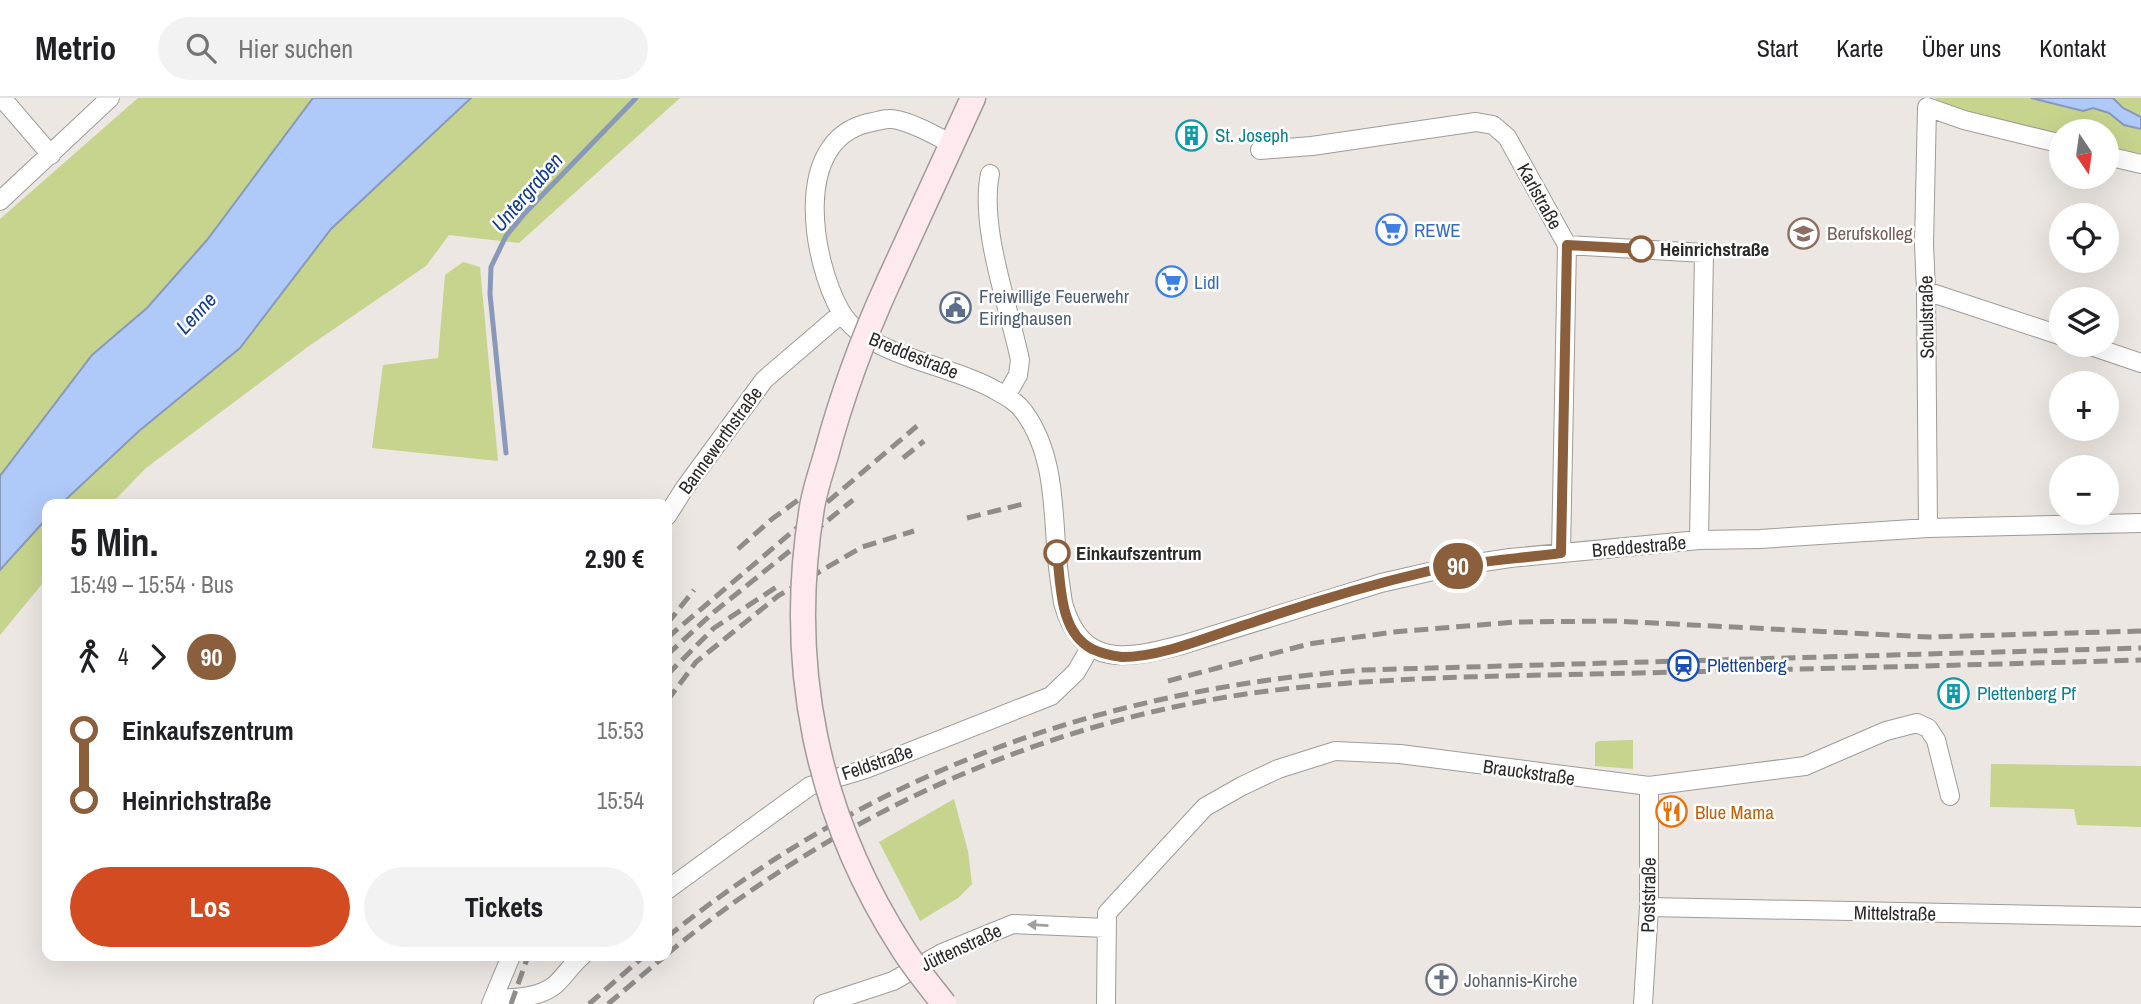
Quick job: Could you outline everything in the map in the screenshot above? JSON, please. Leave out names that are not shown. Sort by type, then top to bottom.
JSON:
[{"type":"main road","points":[[944,1004],[903,949],[852,855],[831,799],[815,739],[804,664],[802,595],[813,505],[839,406],[864,336],[953,145],[972,98]]},
{"type":"street","points":[[2,98],[51,155]]},
{"type":"street","points":[[0,201],[110,98]]},
{"type":"street","name":"Schulstraße","points":[[1928,528],[1924,244],[1927,107],[1964,120],[2049,141]]},
{"type":"street","name":"Breddestraße","points":[[953,145],[933,134],[890,118],[859,125],[842,136],[820,165],[814,211],[817,243],[828,285],[842,313],[859,333],[888,348],[981,382],[1006,396],[1024,411],[1050,472],[1063,603],[1072,628],[1090,648],[1108,655],[1123,657],[1155,652],[1381,583],[1451,567],[1699,540],[1760,539],[1928,528],[2141,523]]},
{"type":"street","name":"Karlstraße","points":[[1260,150],[1312,146],[1476,122],[1493,125],[1507,137],[1567,245],[1561,553]]},
{"type":"street","points":[[2119,159],[2141,164]]},
{"type":"street","points":[[990,174],[987,191],[992,239],[1020,360],[1018,375],[1006,396]]},
{"type":"street","points":[[1567,245],[1704,253],[1699,540]]},
{"type":"street","points":[[1926,291],[2049,332]]},
{"type":"street","name":"Bannewerthstraße","points":[[672,508],[764,380],[842,313]]},
{"type":"street","points":[[2119,356],[2141,363]]},
{"type":"street","name":"Feldstraße","points":[[672,886],[810,786],[866,769],[1051,695],[1076,672],[1090,648]]},
{"type":"street","name":"Brauckstraße","points":[[1106,920],[1205,807],[1278,769],[1335,751],[1400,754],[1649,786],[1805,766],[1886,732],[1917,723],[1928,728],[1936,740],[1950,796]]},
{"type":"street","name":"Poststraße","points":[[1643,1004],[1649,907],[1649,786]]},
{"type":"street","name":"Mittelstraße","points":[[1649,907],[2141,917]]},
{"type":"street","points":[[1106,920],[1106,1004]]},
{"type":"street","name":"Jüttenstraße","points":[[823,1004],[893,981],[942,953],[1013,924],[1106,920]]},
{"type":"street","points":[[509,961],[493,1001],[544,992],[577,961]]},
{"type":"green space","points":[[138,98],[313,98],[207,240],[147,308],[92,355],[0,476],[0,219]]},
{"type":"green space","points":[[471,98],[680,98],[519,243],[449,235],[426,266],[309,346],[146,468],[116,499],[66,499],[139,431],[240,348],[331,229]]},
{"type":"green space","points":[[1935,98],[2031,98],[2082,111],[2093,108],[2110,113],[2117,119],[2049,119],[2049,136],[1948,113]]},
{"type":"green space","points":[[2113,98],[2141,98],[2141,117],[2123,108]]},
{"type":"green space","points":[[2119,121],[2124,125],[2141,129],[2141,158],[2119,153]]},
{"type":"green space","points":[[463,262],[480,267],[498,461],[372,448],[383,365],[438,358],[445,275]]},
{"type":"green space","points":[[42,524],[42,584],[0,635],[0,570]]},
{"type":"green space","points":[[1633,740],[1633,769],[1595,766],[1595,743]]},
{"type":"green space","points":[[1991,764],[2141,766],[2141,827],[2077,825],[2074,809],[1990,807]]},
{"type":"green space","points":[[954,799],[968,851],[972,884],[958,898],[920,921],[879,842]]},
{"type":"water","name":"Lenne","points":[[313,98],[471,98],[331,229],[240,348],[139,431],[66,499],[42,499],[42,524],[0,570],[0,476],[92,355],[147,308],[207,240]]},
{"type":"water","points":[[2031,98],[2113,98],[2123,108],[2141,117],[2141,129],[2124,125],[2109,113],[2093,108],[2083,111]]},
{"type":"waterway","name":"Untergraben","points":[[506,453],[490,294],[491,267],[506,236],[525,213],[636,98]]},
{"type":"railway","points":[[672,634],[917,426]]},
{"type":"railway","points":[[903,458],[924,441]]},
{"type":"railway","points":[[738,549],[772,519],[827,479]]},
{"type":"railway","points":[[672,650],[714,612],[853,500]]},
{"type":"railway","points":[[967,518],[1023,504]]},
{"type":"railway","points":[[672,694],[696,662],[778,596],[862,547],[914,531]]},
{"type":"railway","points":[[672,670],[714,628],[778,586]]},
{"type":"railway","points":[[672,618],[694,590]]},
{"type":"railway","points":[[1168,681],[1309,644],[1393,632],[1516,622],[1615,621],[1929,637],[2141,631]]},
{"type":"railway","points":[[672,933],[745,879],[825,828],[908,785],[994,749],[1082,720],[1173,697],[1266,680],[1363,670],[2141,648]]},
{"type":"railway","points":[[672,950],[733,903],[802,857],[874,816],[949,780],[1026,749],[1105,724],[1186,705],[1268,691],[1406,680],[2141,660]]},
{"type":"railway","points":[[511,1004],[526,961]]},
{"type":"railway","points":[[589,1004],[638,961]]},
{"type":"railway","points":[[608,1004],[659,961]]},
{"type":"bus line","name":"90","points":[[1057,553],[1063,603],[1068,620],[1077,635],[1090,648],[1123,657],[1185,644],[1381,583],[1451,567],[1561,553],[1567,245],[1641,249]]},
{"type":"place","name":"St. Joseph","points":[[1192,135]]},
{"type":"place","name":"REWE","points":[[1391,230]]},
{"type":"place","name":"Berufskolleg","points":[[1804,233]]},
{"type":"place","name":"Heinrichstraße","points":[[1641,249]]},
{"type":"place","name":"Lidl","points":[[1171,282]]},
{"type":"place","name":"Freiwillige Feuerwehr Eiringhausen","points":[[956,307]]},
{"type":"place","name":"Einkaufszentrum","points":[[1057,553]]},
{"type":"place","name":"Plettenberg","points":[[1684,665]]},
{"type":"place","name":"Plettenberg Pf","points":[[1954,693]]},
{"type":"place","name":"Blue Mama","points":[[1672,812]]},
{"type":"place","name":"Johannis-Kirche","points":[[1441,980]]}]
